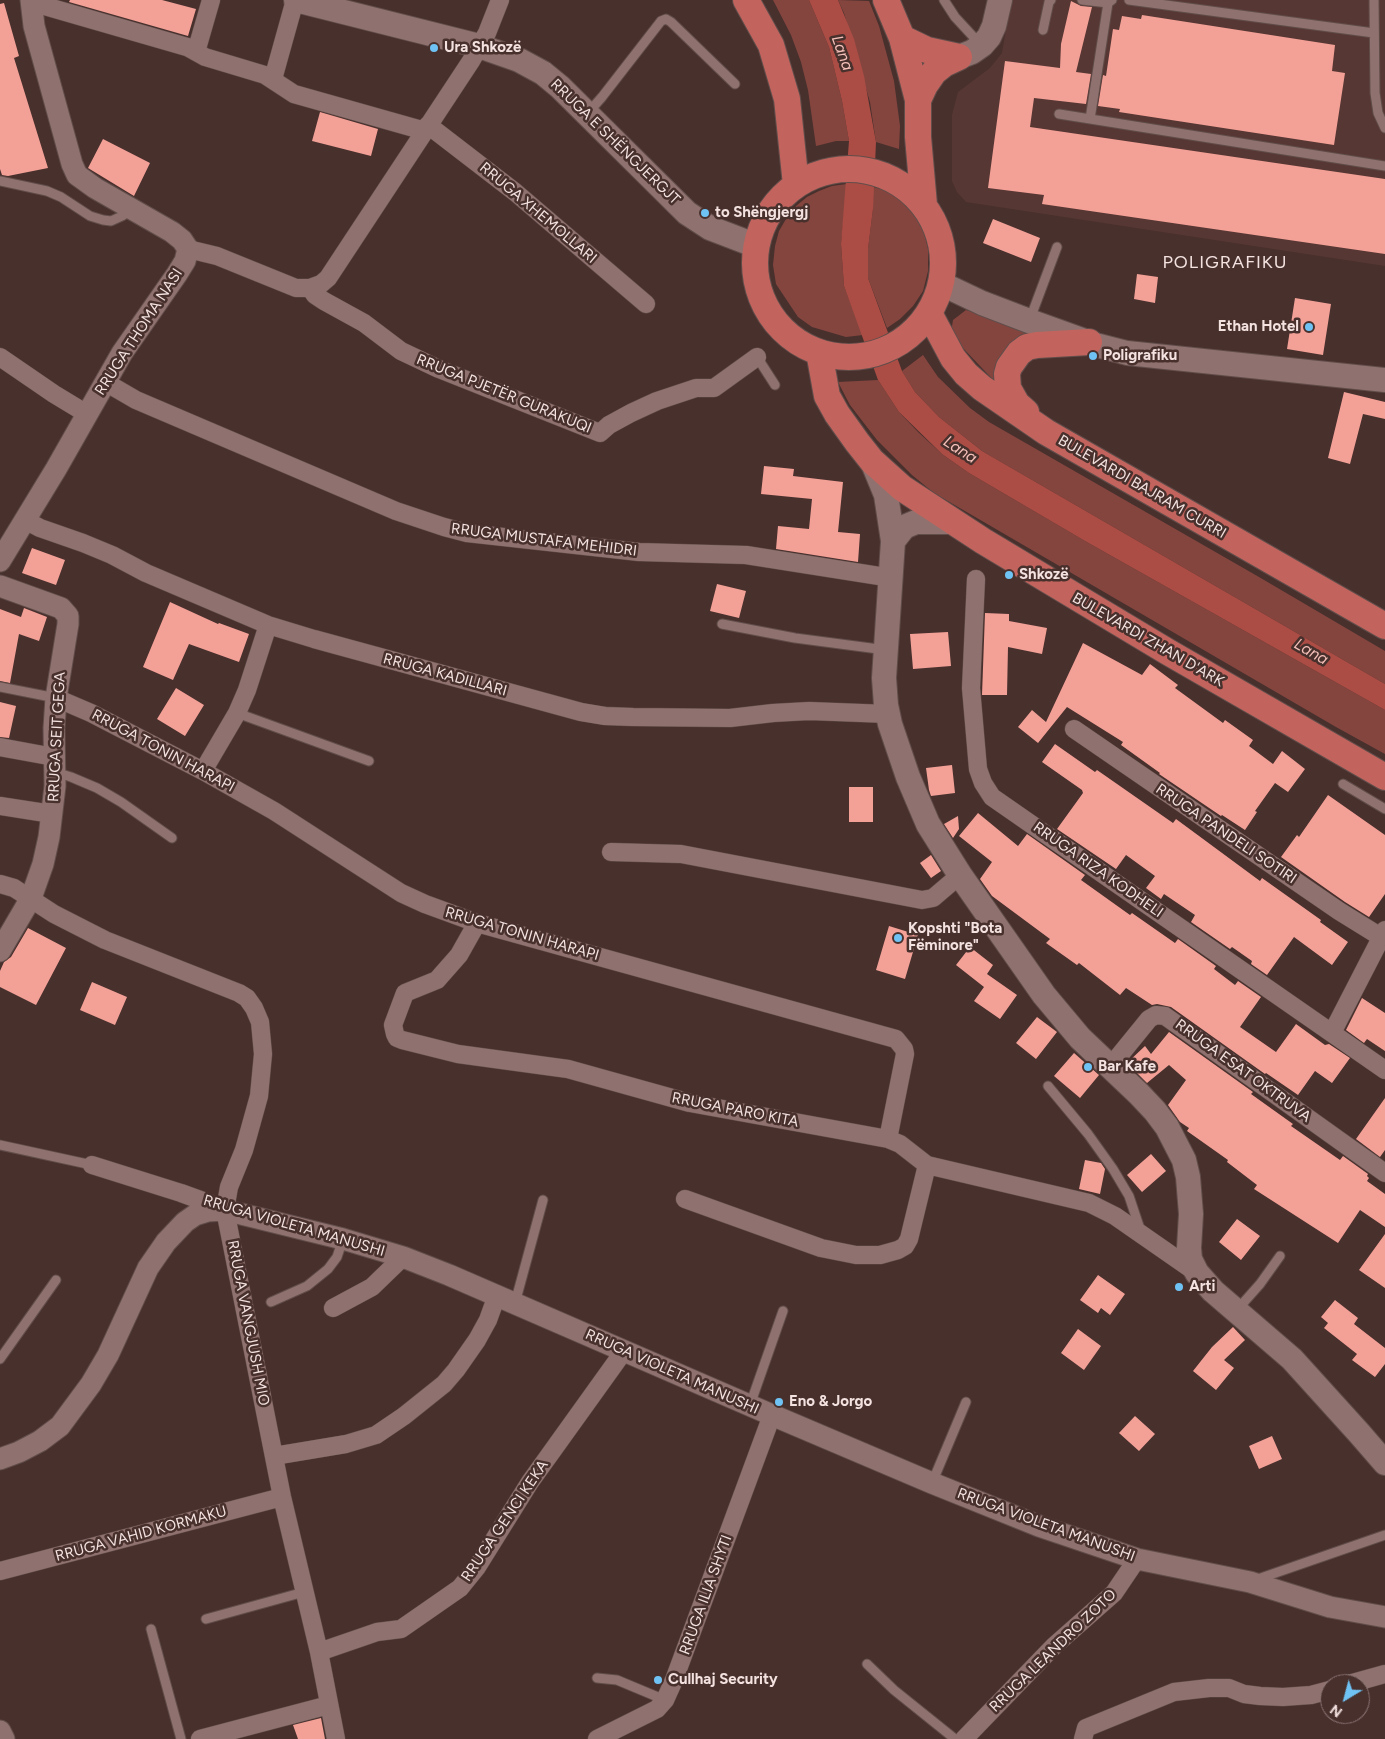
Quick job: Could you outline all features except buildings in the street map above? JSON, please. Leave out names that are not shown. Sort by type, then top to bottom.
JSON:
[{"type":"main road","name":"RRUGA E SHËNGJERGJT","points":[[295,0],[479,46],[510,56],[543,73],[560,87],[687,213],[710,228],[757,246]]},
{"type":"main road","points":[[746,0],[771,45],[787,99],[796,185]]},
{"type":"main road","points":[[886,0],[902,38],[918,100],[918,137],[924,205],[939,234],[942,250],[942,284],[929,313],[912,333],[889,348],[863,356],[849,357],[819,352],[798,342],[781,328],[768,310],[759,289],[755,267],[757,246],[766,221],[778,201],[796,185],[811,177],[828,172],[845,169],[862,170],[880,174],[895,181],[924,205]]},
{"type":"main road","points":[[918,100],[934,72],[944,64],[982,46],[994,26],[1000,0]]},
{"type":"main road","points":[[902,38],[927,50],[959,57]]},
{"type":"main road","points":[[942,284],[982,303],[1029,321],[1112,349],[1143,355],[1385,380]]},
{"type":"main road","name":"BULEVARDI BAJRAM CURRI","points":[[929,313],[950,354],[966,374],[982,388],[1046,432],[1385,626]]},
{"type":"main road","points":[[1046,432],[1011,395],[1008,388],[1007,374],[1009,366],[1019,352],[1027,347],[1089,342]]},
{"type":"main road","name":"BULEVARDI ZHAN D'ARK","points":[[819,352],[827,396],[857,442],[872,461],[902,488],[982,541],[1168,652],[1385,777]]},
{"type":"main road","points":[[872,461],[886,495],[893,541],[884,692],[888,714],[908,777],[922,810],[960,875],[1044,995],[1080,1038],[1155,1111],[1167,1127],[1184,1160],[1191,1193],[1192,1214],[1188,1248],[1190,1259],[1197,1273],[1204,1282],[1306,1373],[1385,1463]]},
{"type":"main road","points":[[893,541],[904,527],[916,522],[954,522]]},
{"type":"street","points":[[196,52],[211,0]]},
{"type":"street","points":[[273,80],[295,0]]},
{"type":"street","points":[[426,128],[294,94],[265,75],[205,57],[187,47],[31,1],[34,26],[77,175],[85,182],[172,232],[182,240],[188,249],[217,256],[296,288],[310,288],[321,284],[328,278],[426,128],[479,46],[500,0]]},
{"type":"street","name":"RRUGA XHEMOLLARI","points":[[426,128],[515,192],[646,304]]},
{"type":"street","name":"RRUGA THOMA NASI","points":[[87,414],[105,382],[185,261],[188,249]]},
{"type":"street","name":"RRUGA PJETËR GURAKUQI","points":[[310,288],[315,295],[324,301],[364,323],[401,350],[418,359],[438,369],[600,433],[609,425],[657,401],[696,388],[714,388],[732,377],[756,357]]},
{"type":"street","points":[[0,357],[87,414],[0,561]]},
{"type":"street","name":"RRUGA MUSTAFA MEHIDRI","points":[[105,382],[154,408],[396,511],[467,533],[639,552],[746,555],[892,578]]},
{"type":"street","name":"RRUGA KADILLARI","points":[[25,520],[40,528],[112,555],[146,573],[268,625],[314,640],[580,712],[605,716],[730,718],[809,711],[888,714]]},
{"type":"street","name":"RRUGA RIZA KODHELI","points":[[976,579],[972,688],[978,769],[983,783],[992,796],[1385,1070]]},
{"type":"street","name":"RRUGA SEIT GEGA","points":[[0,586],[55,604],[66,612],[68,624],[56,698],[55,786],[43,864],[30,898],[0,951]]},
{"type":"street","points":[[203,771],[237,713],[247,690],[268,625]]},
{"type":"street","name":"RRUGA TONIN HARAPI","points":[[56,698],[116,725],[203,771],[274,811],[401,893],[425,904],[478,923],[896,1039],[904,1049],[905,1054],[888,1140]]},
{"type":"street","name":"RRUGA PANDELI SOTIRI","points":[[1074,729],[1323,900],[1383,934],[1332,1033]]},
{"type":"street","points":[[0,747],[55,764]]},
{"type":"street","points":[[0,806],[52,814]]},
{"type":"street","points":[[611,852],[681,854],[922,900],[933,898],[960,875]]},
{"type":"street","name":"RRUGA VANGJUSH MIO","points":[[0,884],[14,888],[54,914],[105,940],[239,992],[247,998],[260,1022],[263,1046],[259,1096],[251,1128],[229,1187],[225,1210],[282,1497],[319,1652],[336,1739]]},
{"type":"street","name":"RRUGA PARO KITA","points":[[478,923],[459,955],[437,980],[405,993],[393,1025],[394,1034],[398,1038],[458,1054],[568,1069],[690,1103],[888,1140],[900,1144],[928,1165],[1089,1203],[1115,1216],[1197,1273]]},
{"type":"street","name":"RRUGA ESAT OKTRUVA","points":[[1110,1067],[1150,1019],[1156,1015],[1165,1016],[1385,1173]]},
{"type":"street","points":[[685,1199],[822,1248],[856,1255],[880,1255],[898,1250],[905,1246],[909,1239],[928,1165]]},
{"type":"street","name":"RRUGA VIOLETA MANUSHI","points":[[92,1166],[181,1193],[225,1210],[343,1238],[403,1257],[506,1299],[772,1416],[1039,1526],[1137,1558],[1250,1582],[1330,1607],[1385,1617]]},
{"type":"street","points":[[0,1459],[40,1441],[60,1426],[76,1406],[108,1355],[148,1268],[166,1242],[185,1222],[195,1215],[208,1211],[225,1210]]},
{"type":"street","points":[[333,1308],[372,1287],[403,1257]]},
{"type":"street","points":[[274,1456],[346,1444],[376,1435],[404,1416],[444,1384],[477,1340],[488,1320],[506,1299]]},
{"type":"street","name":"RRUGA GENCI KEKA","points":[[319,1652],[377,1632],[401,1629],[460,1588],[477,1567],[530,1482],[624,1351]]},
{"type":"street","name":"RRUGA ILIA SHYTI","points":[[598,1739],[657,1709],[665,1700],[772,1416]]},
{"type":"street","name":"RRUGA VAHID KORMAKU","points":[[0,1571],[282,1497]]},
{"type":"street","name":"RRUGA LEANDRO ZOTO","points":[[964,1739],[1054,1646],[1114,1592],[1137,1558]]},
{"type":"street","points":[[1370,1678],[1385,1674]]},
{"type":"street","points":[[1083,1739],[1086,1728],[1174,1692],[1201,1688],[1229,1688],[1244,1694],[1283,1697],[1320,1693]]},
{"type":"street","points":[[200,1739],[329,1705]]},
{"type":"street","points":[[0,1731],[4,1739]]},
{"type":"lane","points":[[944,0],[955,17],[982,46]]},
{"type":"lane","points":[[1043,30],[1051,0]]},
{"type":"lane","points":[[1082,0],[1110,2],[1090,119]]},
{"type":"lane","points":[[1129,0],[1374,34]]},
{"type":"lane","points":[[1374,0],[1375,94],[1385,128]]},
{"type":"lane","points":[[587,114],[661,21],[666,19],[735,84]]},
{"type":"lane","points":[[1059,114],[1385,166]]},
{"type":"lane","points":[[0,181],[47,191],[90,216],[103,220],[111,220],[122,216],[133,209]]},
{"type":"lane","points":[[1029,321],[1057,247]]},
{"type":"lane","points":[[756,357],[775,385]]},
{"type":"lane","points":[[722,624],[795,638],[886,650]]},
{"type":"lane","points":[[0,688],[56,698]]},
{"type":"lane","points":[[237,713],[368,761]]},
{"type":"lane","points":[[55,764],[71,776],[122,802],[172,838]]},
{"type":"lane","points":[[1343,784],[1385,809]]},
{"type":"lane","points":[[1048,1086],[1088,1134],[1113,1169],[1128,1196],[1142,1235]]},
{"type":"lane","points":[[0,1145],[92,1166]]},
{"type":"lane","points":[[506,1299],[543,1200]]},
{"type":"lane","points":[[271,1302],[307,1286],[328,1270],[337,1257],[343,1238]]},
{"type":"lane","points":[[1236,1311],[1260,1284],[1280,1256]]},
{"type":"lane","points":[[0,1359],[56,1280]]},
{"type":"lane","points":[[750,1406],[783,1311]]},
{"type":"lane","points":[[932,1483],[966,1402]]},
{"type":"lane","points":[[1250,1582],[1385,1535]]},
{"type":"lane","points":[[206,1619],[304,1592]]},
{"type":"lane","points":[[151,1629],[181,1739]]},
{"type":"lane","points":[[867,1664],[894,1690],[955,1739]]},
{"type":"lane","points":[[597,1678],[617,1680],[665,1700]]},
{"type":"shaded area","points":[[773,0],[809,0],[829,47],[849,141],[836,141],[816,146],[808,90],[801,62],[791,35]]},
{"type":"shaded area","points":[[838,0],[869,1],[879,26],[894,81],[900,126],[899,149],[876,142],[870,102],[844,13]]},
{"type":"shaded area","points":[[1011,0],[1385,0],[1385,266],[966,202],[957,192],[952,181],[952,115],[958,92],[990,68],[1002,53]]},
{"type":"shaded area","points":[[847,184],[841,244],[844,286],[863,335],[846,337],[812,327],[798,317],[776,284],[773,265],[779,231],[796,206],[807,197],[819,191],[832,186]]},
{"type":"shaded area","points":[[873,187],[886,190],[900,198],[913,211],[923,228],[928,249],[928,271],[923,291],[913,306],[900,319],[887,328],[868,278],[868,249],[873,209]]},
{"type":"shaded area","points":[[966,310],[1040,336],[1000,387],[951,333],[953,320]]},
{"type":"shaded area","points":[[923,355],[938,377],[970,408],[989,422],[1385,651],[1385,684],[982,451],[939,417],[915,392],[902,371]]},
{"type":"shaded area","points":[[878,380],[899,412],[918,432],[942,454],[969,473],[1085,541],[1385,710],[1385,754],[934,493],[912,475],[877,440],[850,405],[838,382]]},
{"type":"water","name":"Lana","points":[[809,0],[838,0],[854,39],[864,76],[876,142],[873,209],[868,249],[868,278],[902,371],[915,392],[939,417],[982,451],[1385,684],[1385,710],[1085,541],[969,473],[942,454],[899,412],[878,380],[844,286],[841,244],[849,141],[829,47]]},
{"type":"place","name":"Ura Shkozë","points":[[434,48]]},
{"type":"place","name":"to Shëngjergj","points":[[705,213]]},
{"type":"place","name":"Ethan Hotel","points":[[1309,327]]},
{"type":"place","name":"Poligrafiku","points":[[1093,356]]},
{"type":"place","name":"Shkozë","points":[[1009,575]]},
{"type":"place","name":"Kopshti \"Bota Fëminore\"","points":[[898,938]]},
{"type":"place","name":"Bar Kafe","points":[[1088,1067]]},
{"type":"place","name":"Arti","points":[[1179,1287]]},
{"type":"place","name":"Eno & Jorgo","points":[[779,1402]]},
{"type":"place","name":"Cullhaj Security","points":[[658,1680]]},
{"type":"district","name":"POLIGRAFIKU","points":[[1225,263]]}]
